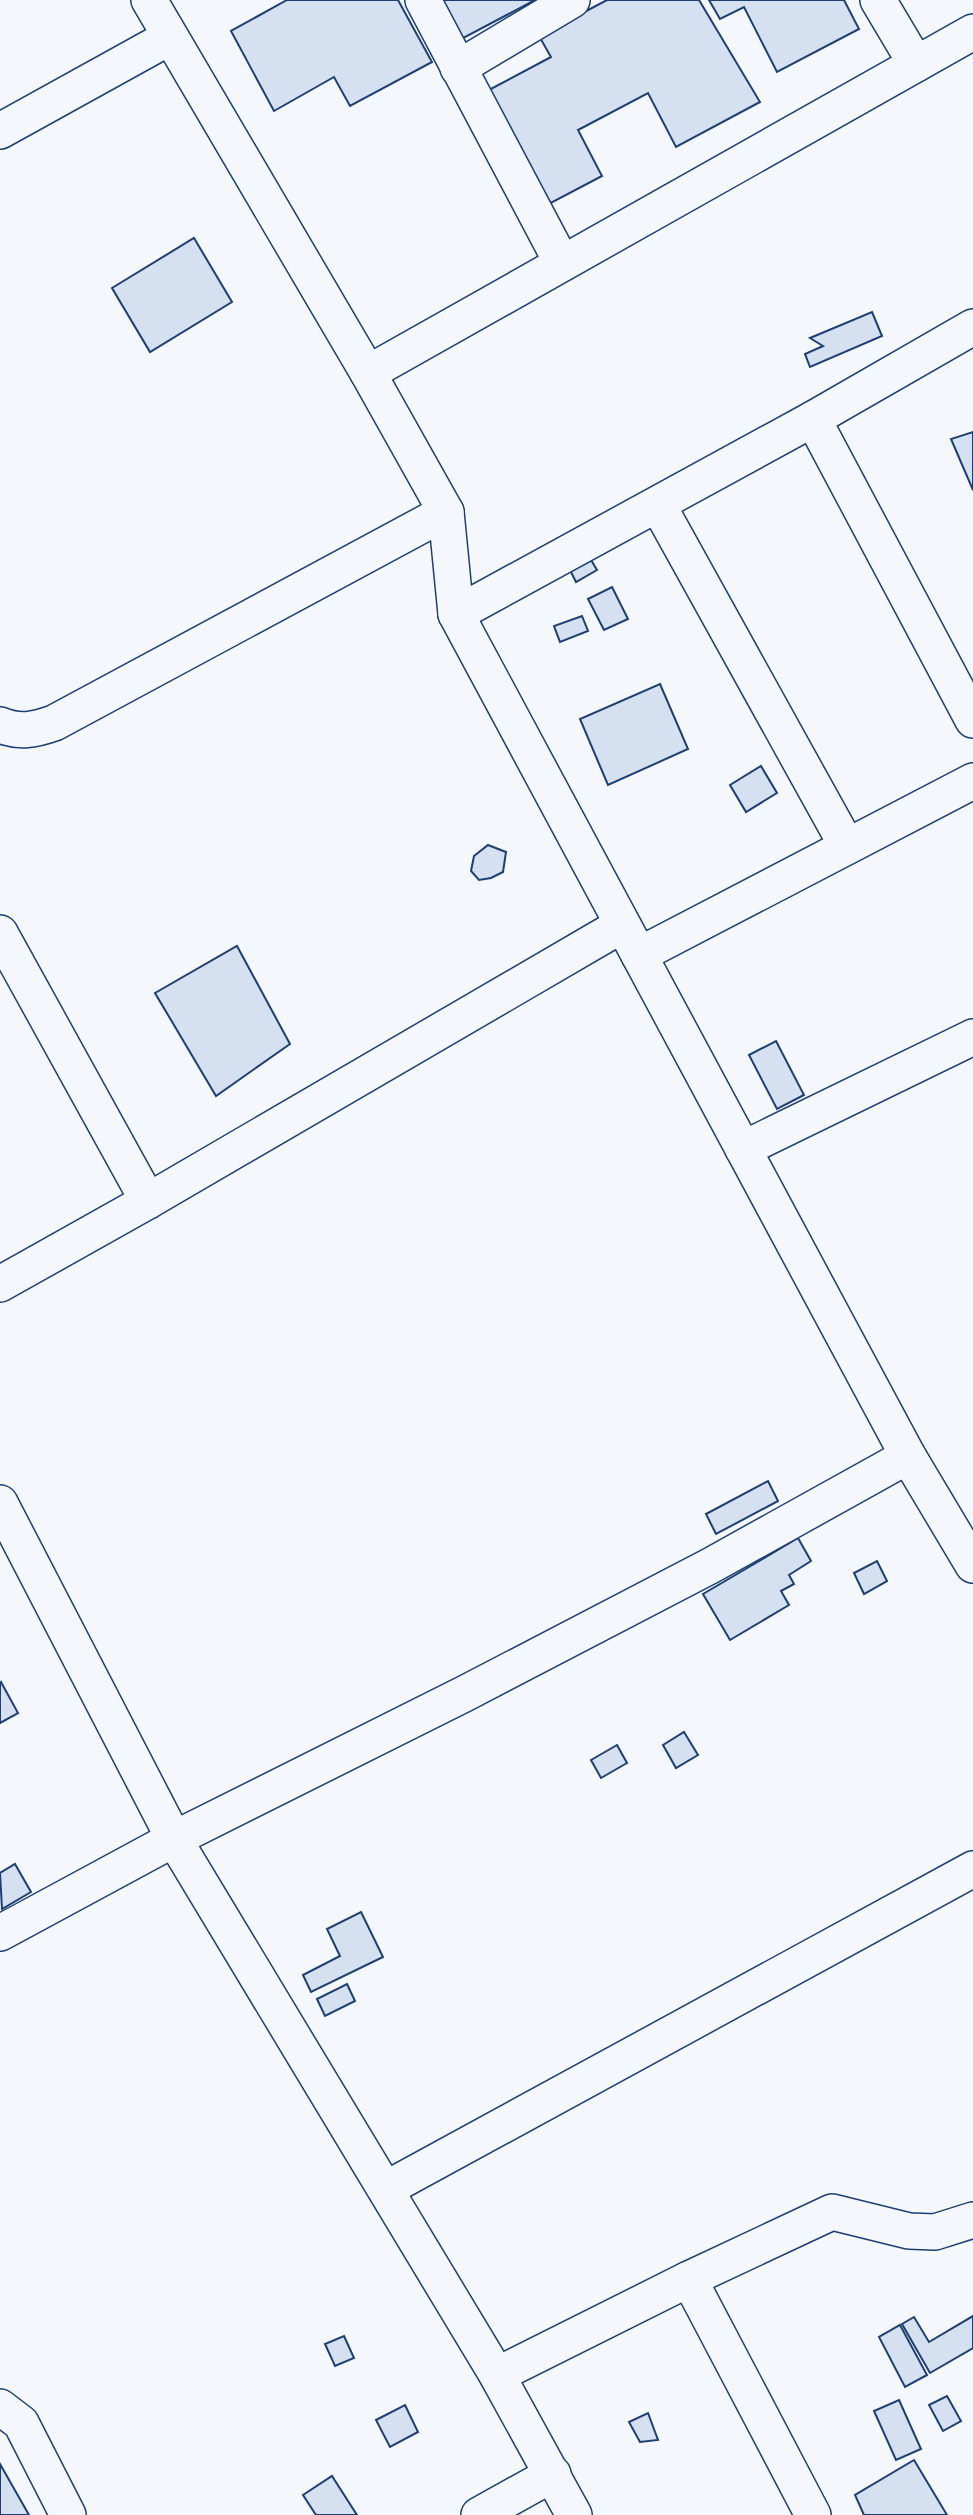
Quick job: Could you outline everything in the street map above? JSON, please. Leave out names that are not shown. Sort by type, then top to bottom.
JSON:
[{"type":"street","points":[[149,0],[368,373],[446,512],[456,614],[908,1456],[973,1565]]},
{"type":"street","points":[[423,0],[562,263]]},
{"type":"street","points":[[458,68],[572,0]]},
{"type":"street","points":[[878,0],[915,64]]},
{"type":"street","points":[[368,373],[973,32]]},
{"type":"street","points":[[0,131],[170,37]]},
{"type":"street","points":[[456,614],[813,419],[973,327]]},
{"type":"street","points":[[813,419],[973,720]]},
{"type":"street","points":[[658,505],[847,846]]},
{"type":"street","points":[[0,725],[14,730],[34,730],[54,723],[446,512]]},
{"type":"street","points":[[639,955],[973,781]]},
{"type":"street","points":[[0,1284],[622,925]]},
{"type":"street","points":[[0,933],[148,1201]]},
{"type":"street","points":[[743,1149],[973,1037]]},
{"type":"street","points":[[0,1933],[174,1839],[464,1694],[710,1566],[908,1456]]},
{"type":"street","points":[[0,1503],[174,1839],[497,2375],[574,2515]]},
{"type":"street","points":[[386,2189],[973,1869]]},
{"type":"street","points":[[497,2375],[689,2279],[832,2212],[909,2231],[935,2232],[973,2220]]},
{"type":"street","points":[[689,2279],[813,2515]]},
{"type":"street","points":[[0,2407],[21,2423],[68,2515]]},
{"type":"street","points":[[479,2515],[553,2474]]},
{"type":"building","points":[[287,0],[398,0],[432,62],[350,106],[334,77],[274,111],[231,31]]},
{"type":"building","points":[[429,0],[535,0],[452,44]]},
{"type":"building","points":[[607,0],[699,0],[760,102],[676,147],[648,93],[578,130],[602,176],[547,205],[487,91],[551,57],[539,36]]},
{"type":"building","points":[[709,0],[844,0],[859,29],[777,72],[744,7],[720,19]]},
{"type":"building","points":[[194,238],[232,302],[150,352],[112,288]]},
{"type":"building","points":[[872,312],[882,336],[810,367],[805,354],[823,346],[810,338]]},
{"type":"building","points":[[973,432],[973,490],[951,439]]},
{"type":"building","points":[[588,555],[597,570],[576,582],[568,566]]},
{"type":"building","points":[[612,587],[628,619],[604,630],[588,599]]},
{"type":"building","points":[[582,616],[588,631],[560,642],[554,626]]},
{"type":"building","points":[[660,684],[688,749],[608,785],[580,719]]},
{"type":"building","points":[[761,766],[777,793],[746,812],[730,785]]},
{"type":"building","points":[[488,845],[506,852],[503,872],[479,880],[471,871],[474,856]]},
{"type":"building","points":[[237,946],[290,1044],[216,1096],[155,993]]},
{"type":"building","points":[[776,1041],[804,1095],[777,1109],[749,1055]]},
{"type":"building","points":[[768,1481],[778,1501],[716,1534],[706,1514]]},
{"type":"building","points":[[798,1538],[811,1561],[789,1575],[794,1584],[781,1591],[789,1605],[730,1640],[703,1594]]},
{"type":"building","points":[[877,1561],[887,1581],[864,1594],[854,1573]]},
{"type":"building","points":[[0,1683],[18,1713],[0,1723]]},
{"type":"building","points":[[684,1732],[698,1755],[676,1768],[663,1745]]},
{"type":"building","points":[[617,1745],[627,1763],[601,1778],[591,1760]]},
{"type":"building","points":[[15,1864],[31,1892],[2,1909],[0,1873]]},
{"type":"building","points":[[361,1912],[383,1957],[311,1992],[303,1975],[340,1956],[327,1929]]},
{"type":"building","points":[[347,1984],[355,2001],[325,2016],[317,1999]]},
{"type":"building","points":[[973,2316],[973,2348],[930,2373],[902,2324],[914,2317],[929,2342]]},
{"type":"building","points":[[900,2325],[927,2375],[905,2387],[879,2337]]},
{"type":"building","points":[[344,2336],[354,2358],[335,2366],[325,2344]]},
{"type":"building","points":[[947,2396],[961,2421],[943,2431],[929,2405]]},
{"type":"building","points":[[899,2400],[921,2449],[896,2460],[874,2411]]},
{"type":"building","points":[[405,2405],[418,2432],[390,2447],[376,2420]]},
{"type":"building","points":[[648,2413],[658,2440],[640,2442],[629,2422]]},
{"type":"building","points":[[914,2460],[947,2515],[864,2515],[855,2495]]},
{"type":"building","points":[[0,2464],[29,2515],[0,2515]]},
{"type":"building","points":[[332,2476],[357,2515],[316,2515],[303,2495]]}]
